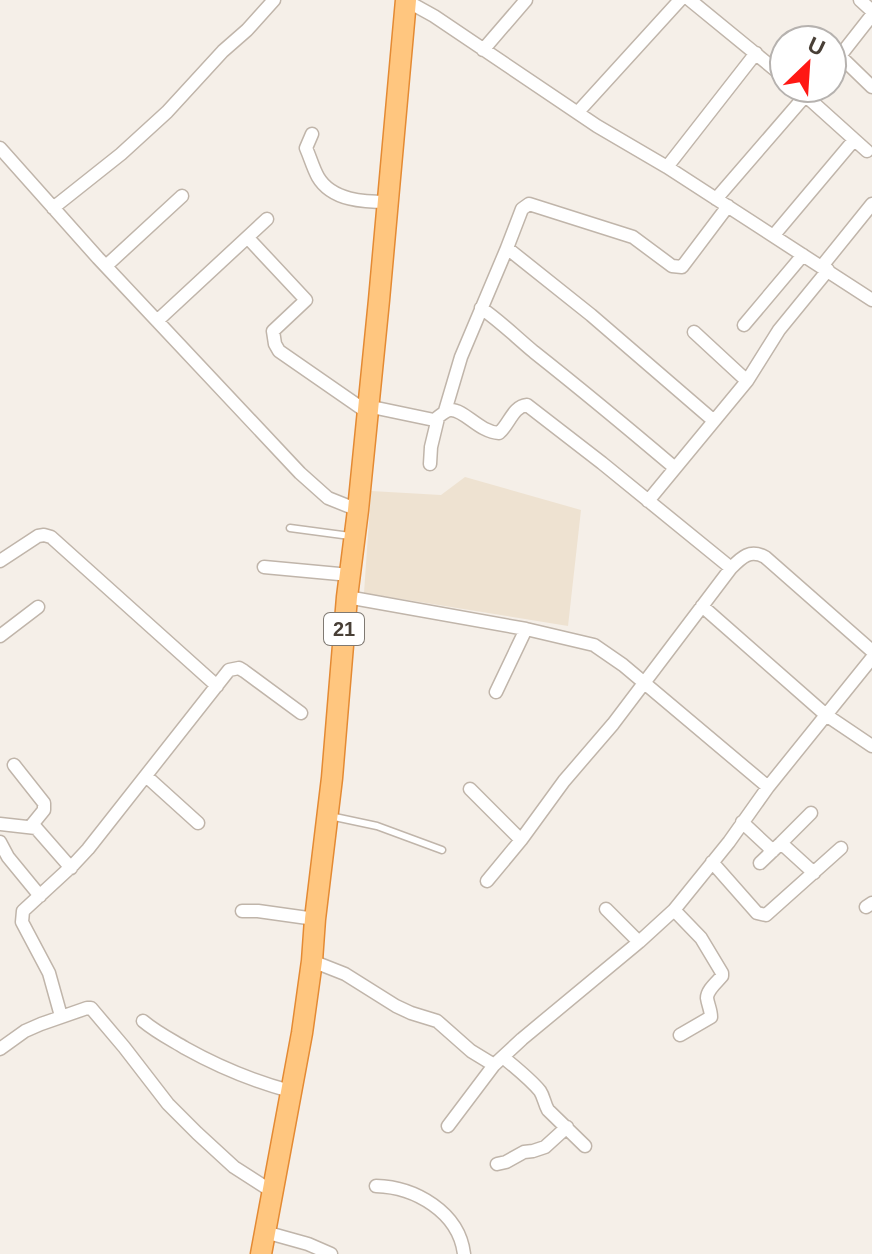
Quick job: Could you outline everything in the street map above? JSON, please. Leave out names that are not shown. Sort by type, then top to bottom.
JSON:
[{"type":"highway","name":"21","points":[[261,1254],[302,1033],[312,961],[406,0]]},
{"type":"street","points":[[53,208],[121,154],[167,112],[274,0]]},
{"type":"street","points":[[406,0],[597,126],[667,167],[872,300]]},
{"type":"street","points":[[483,50],[526,0]]},
{"type":"street","points":[[578,112],[680,0]]},
{"type":"street","points":[[690,0],[768,63]]},
{"type":"street","points":[[848,45],[872,13],[860,0]]},
{"type":"street","points":[[667,167],[756,53]]},
{"type":"street","points":[[848,70],[872,87]]},
{"type":"street","points":[[430,464],[431,447],[461,357],[522,209],[529,204],[633,237],[672,266],[682,267],[722,203],[795,104]]},
{"type":"street","points":[[818,104],[867,151]]},
{"type":"street","points":[[312,134],[306,148],[320,180],[331,191],[352,200],[388,202]]},
{"type":"street","points":[[774,235],[854,140]]},
{"type":"street","points":[[0,148],[300,473],[328,498],[358,510]]},
{"type":"street","points":[[106,266],[182,196]]},
{"type":"street","points":[[648,501],[747,381],[779,330],[872,204]]},
{"type":"street","points":[[157,321],[267,219]]},
{"type":"street","points":[[248,238],[306,300],[273,331],[279,351],[367,409],[434,420],[451,410],[487,431],[499,433],[517,408],[527,405],[731,568]]},
{"type":"street","points":[[507,248],[591,315],[714,421]]},
{"type":"street","points":[[744,325],[803,255]]},
{"type":"street","points":[[481,308],[675,468]]},
{"type":"street","points":[[694,332],[747,381]]},
{"type":"street","points":[[0,561],[38,536],[51,537],[217,686]]},
{"type":"street","points":[[487,881],[564,781],[613,724],[731,568],[749,553],[757,552],[765,557],[872,651]]},
{"type":"street","points":[[264,567],[350,575]]},
{"type":"street","points":[[347,597],[526,629],[594,645],[623,665],[768,787]]},
{"type":"street","points":[[702,606],[826,715],[872,746]]},
{"type":"street","points":[[0,636],[38,607]]},
{"type":"street","points":[[496,692],[526,629]]},
{"type":"street","points":[[448,1126],[499,1061],[674,910],[872,658]]},
{"type":"street","points":[[61,1016],[49,973],[22,922],[23,911],[88,849],[229,670],[239,668],[301,713]]},
{"type":"street","points":[[14,765],[44,803],[44,810],[31,826]]},
{"type":"street","points":[[146,776],[198,823]]},
{"type":"street","points":[[470,789],[521,840]]},
{"type":"street","points":[[760,863],[811,813]]},
{"type":"street","points":[[742,822],[814,873]]},
{"type":"street","points":[[0,824],[36,828],[71,868]]},
{"type":"street","points":[[0,842],[8,857],[40,896]]},
{"type":"street","points":[[712,862],[757,913],[766,915],[841,848]]},
{"type":"street","points":[[606,909],[639,942]]},
{"type":"street","points":[[674,910],[701,938],[722,973],[708,992],[711,1017],[680,1035]]},
{"type":"street","points":[[242,911],[315,919]]},
{"type":"street","points":[[312,961],[345,974],[411,1013],[437,1021],[471,1051],[499,1061],[535,1086],[548,1110],[585,1146]]},
{"type":"street","points":[[0,1049],[25,1031],[91,1008],[168,1104],[234,1167],[273,1192]]},
{"type":"street","points":[[143,1021],[208,1061],[290,1091]]},
{"type":"street","points":[[497,1164],[545,1147],[567,1127]]},
{"type":"street","points":[[376,1186],[404,1190],[433,1205],[452,1224],[464,1254]]},
{"type":"street","points":[[265,1232],[331,1254]]},
{"type":"lane","points":[[290,528],[354,537]]},
{"type":"lane","points":[[327,815],[377,826],[442,850]]},
{"type":"shaded area","points":[[465,477],[581,510],[568,626],[364,593],[371,491],[441,495]]}]
